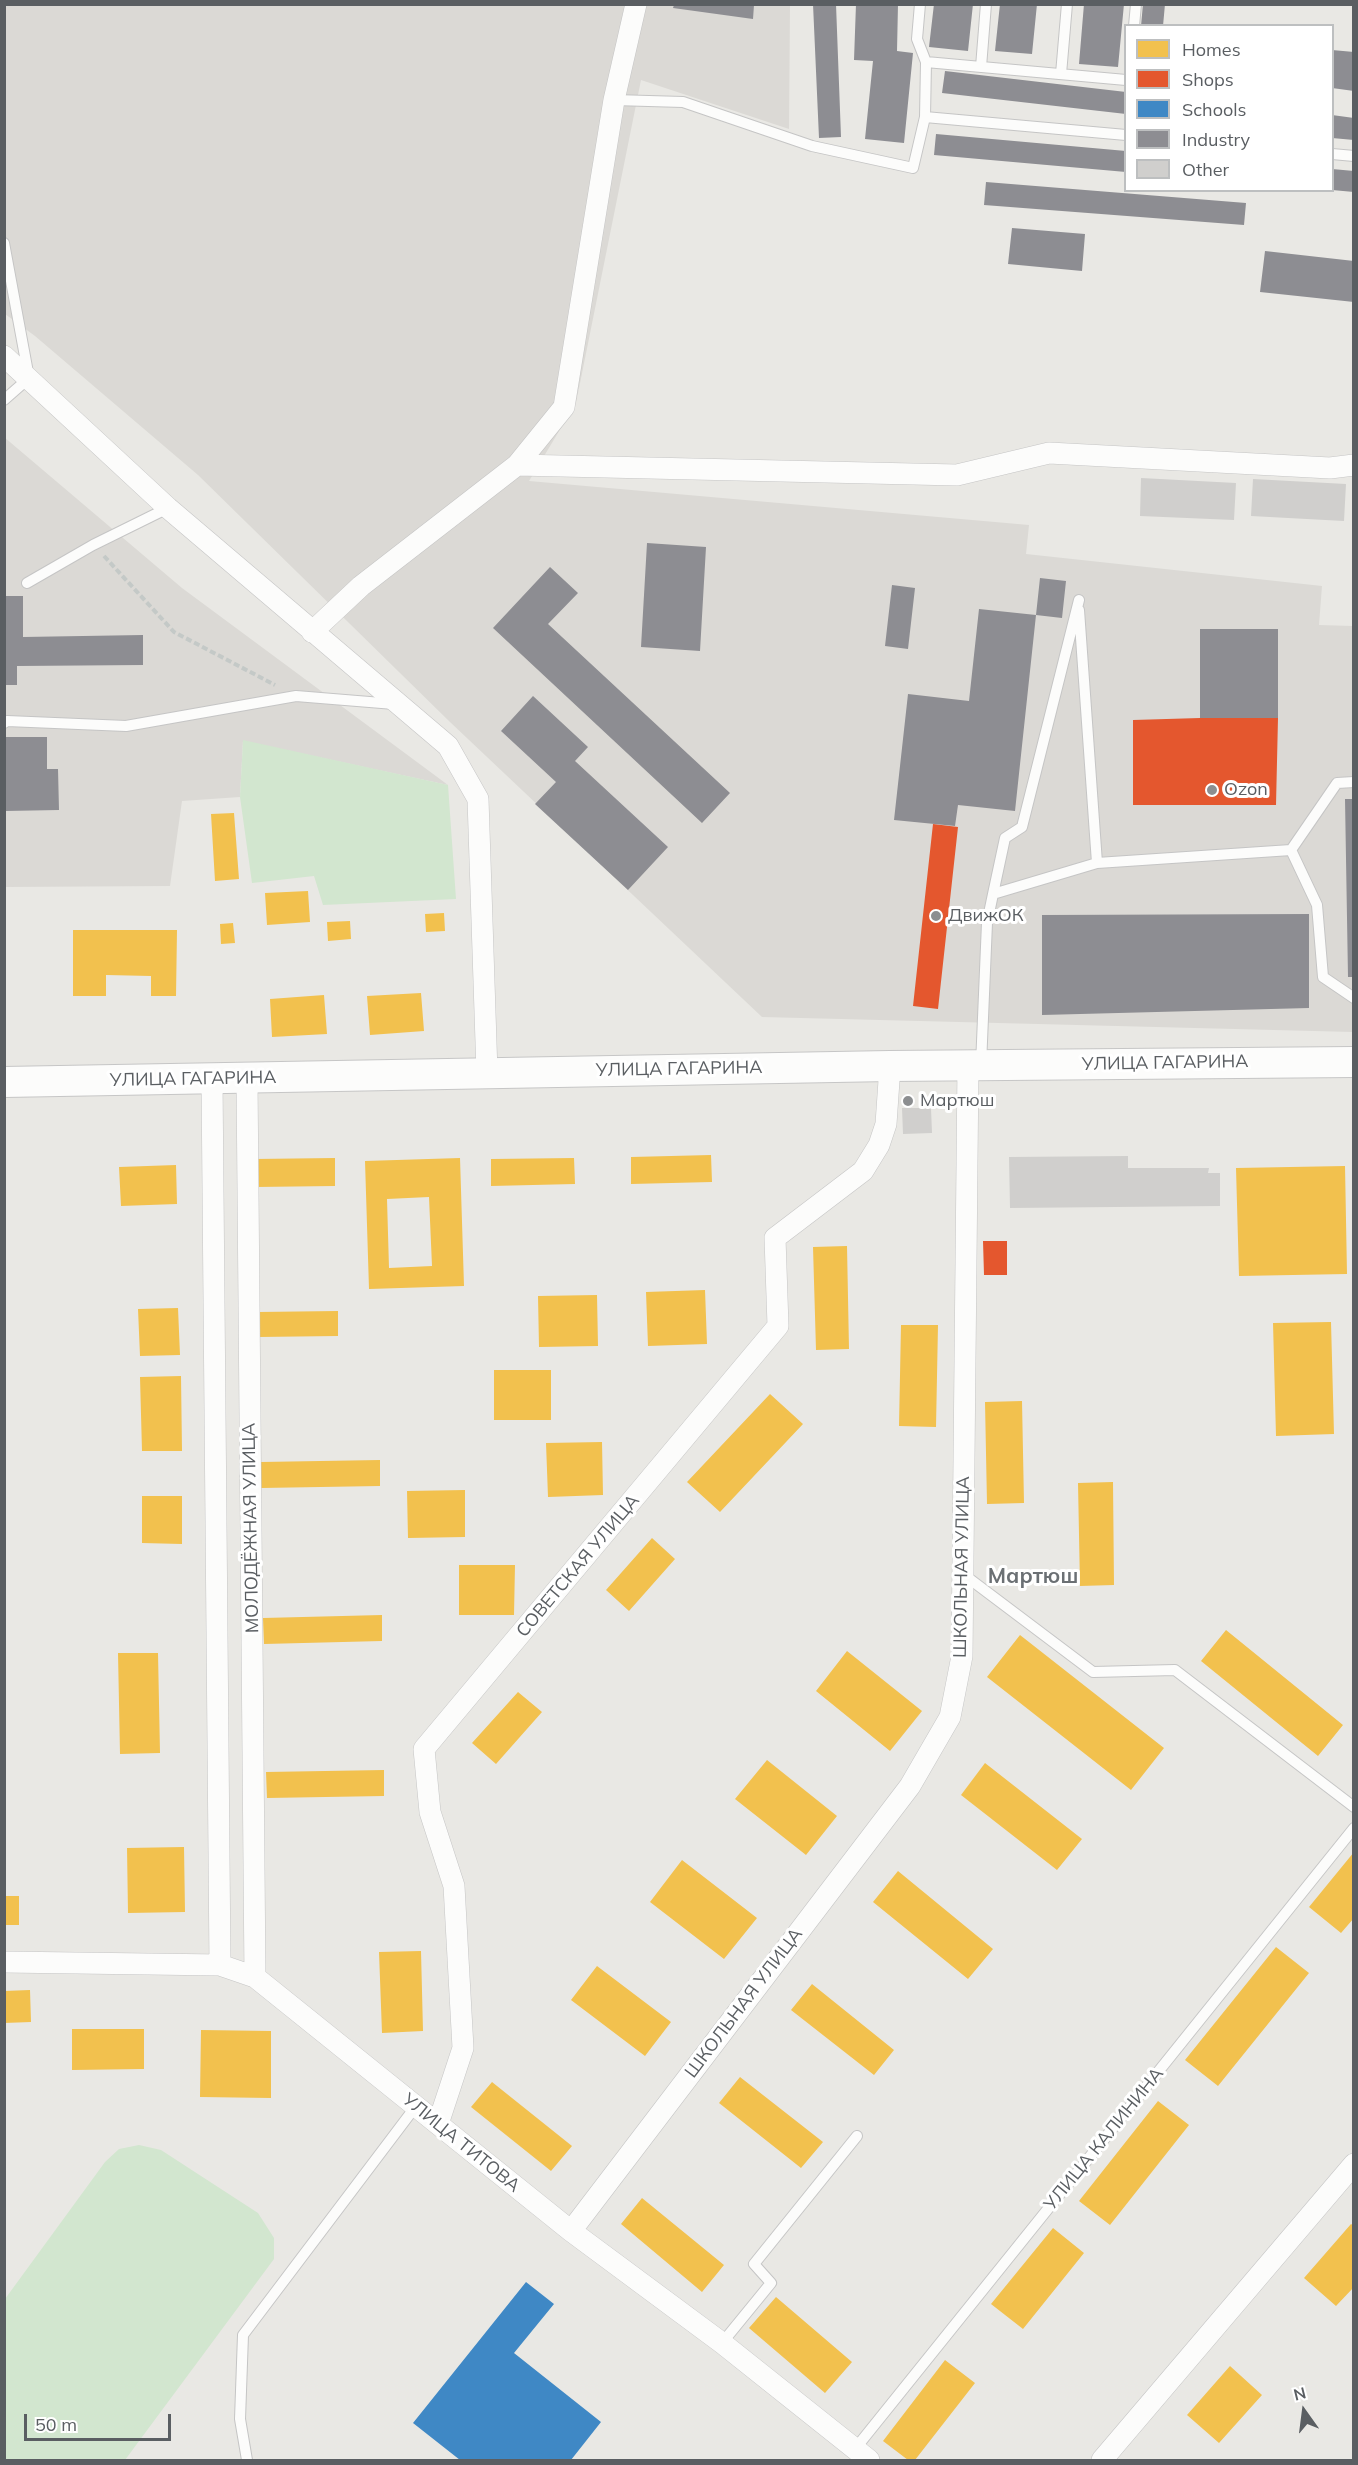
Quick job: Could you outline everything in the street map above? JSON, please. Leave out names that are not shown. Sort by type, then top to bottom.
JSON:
[{"type":"main road","name":"УЛИЦА ГАГАРИНА","points":[[4,1082],[890,1066],[1353,1062]]},
{"type":"street","points":[[312,632],[361,586],[517,465],[564,406],[614,100],[636,4]]},
{"type":"street","points":[[4,356],[168,508],[448,746],[478,799],[487,1073]]},
{"type":"street","points":[[517,465],[957,475],[1049,453],[1330,468],[1353,465]]},
{"type":"street","name":"ШКОЛЬНАЯ УЛИЦА","points":[[571,2231],[910,1786],[950,1717],[962,1656],[974,1065]]},
{"type":"street","name":"СОВЕТСКАЯ УЛИЦА","points":[[438,2124],[463,2048],[454,1886],[430,1812],[424,1749],[778,1326],[776,1238],[863,1171],[879,1145],[886,1124],[890,1066]]},
{"type":"street","name":"МОЛОДЁЖНАЯ УЛИЦА","points":[[247,1078],[255,1977]]},
{"type":"street","name":"МОЛОДЁЖНАЯ УЛИЦА","points":[[212,1079],[220,1965]]},
{"type":"street","name":"УЛИЦА ТИТОВА","points":[[4,1962],[220,1965],[255,1977],[571,2231],[722,2343],[862,2455]]},
{"type":"street","points":[[1102,2460],[1353,2164]]},
{"type":"lane","points":[[614,100],[683,102],[812,146],[913,168],[925,117],[926,62],[917,39],[920,4]]},
{"type":"lane","points":[[981,67],[986,4]]},
{"type":"lane","points":[[1061,74],[1067,4]]},
{"type":"lane","points":[[1134,24],[1136,4]]},
{"type":"lane","points":[[926,62],[1124,80]]},
{"type":"lane","points":[[925,117],[1124,135]]},
{"type":"lane","points":[[1334,154],[1353,156]]},
{"type":"lane","points":[[4,243],[29,378],[4,400]]},
{"type":"lane","points":[[27,583],[93,545],[168,508]]},
{"type":"lane","points":[[974,1065],[987,923],[1005,838],[1022,827],[1078,600],[1097,863]]},
{"type":"lane","points":[[4,723],[7,721],[126,726],[296,696],[397,704]]},
{"type":"lane","points":[[1292,849],[1336,783],[1353,782]]},
{"type":"lane","points":[[993,894],[1097,863],[1292,849]]},
{"type":"lane","points":[[1292,849],[1317,905],[1323,977],[1353,998]]},
{"type":"lane","points":[[963,1574],[1093,1672],[1175,1670],[1353,1808]]},
{"type":"lane","name":"УЛИЦА КАЛИНИНА","points":[[862,2455],[1353,1828]]},
{"type":"lane","points":[[247,2460],[240,2419],[243,2335],[416,2106]]},
{"type":"lane","points":[[722,2343],[771,2283],[754,2264],[857,2136]]},
{"type":"path","points":[[93,545],[174,632],[296,696]]},
{"type":"shaded area","points":[[5,5],[790,5],[789,129],[641,80],[576,403],[529,481],[1029,525],[1026,554],[1322,586],[1319,625],[1353,626],[1353,1032],[762,1017],[450,722],[198,475],[35,336],[5,314]]},
{"type":"shaded area","points":[[4,437],[182,588],[448,785],[243,741],[240,797],[182,801],[170,886],[5,887]]},
{"type":"green space","points":[[243,740],[448,785],[456,899],[323,905],[314,876],[252,883],[240,797]]},
{"type":"green space","points":[[139,2145],[161,2150],[258,2213],[274,2238],[274,2259],[125,2460],[5,2460],[5,2299],[105,2162],[119,2149]]},
{"type":"building: Homes","points":[[234,813],[239,879],[215,881],[211,814]]},
{"type":"building: Homes","points":[[308,891],[310,922],[267,925],[265,893]]},
{"type":"building: Homes","points":[[444,913],[445,931],[426,932],[425,914]]},
{"type":"building: Homes","points":[[350,921],[351,939],[328,941],[327,922]]},
{"type":"building: Homes","points":[[233,923],[235,943],[221,944],[220,924]]},
{"type":"building: Homes","points":[[73,930],[177,930],[176,996],[151,996],[151,976],[106,975],[106,996],[73,996]]},
{"type":"building: Homes","points":[[421,993],[424,1031],[370,1035],[367,996]]},
{"type":"building: Homes","points":[[324,995],[327,1034],[272,1037],[270,999]]},
{"type":"building: Homes","points":[[711,1155],[712,1182],[631,1184],[631,1157]]},
{"type":"building: Homes","points":[[335,1158],[335,1186],[255,1187],[254,1159]]},
{"type":"building: Homes","points":[[460,1158],[464,1286],[369,1289],[365,1161]],"holes":[[[429,1197],[432,1266],[389,1268],[387,1199]]]},
{"type":"building: Homes","points":[[574,1158],[575,1184],[491,1186],[491,1159]]},
{"type":"building: Homes","points":[[176,1165],[177,1204],[121,1206],[119,1167]]},
{"type":"building: Homes","points":[[1345,1166],[1347,1274],[1239,1276],[1236,1168]]},
{"type":"building: Homes","points":[[847,1246],[849,1349],[816,1350],[813,1247]]},
{"type":"building: Homes","points":[[705,1290],[707,1344],[648,1346],[646,1292]]},
{"type":"building: Homes","points":[[597,1295],[598,1346],[539,1347],[538,1296]]},
{"type":"building: Homes","points":[[178,1308],[180,1355],[140,1356],[138,1309]]},
{"type":"building: Homes","points":[[338,1311],[338,1336],[258,1337],[258,1312]]},
{"type":"building: Homes","points":[[1331,1322],[1334,1434],[1276,1436],[1273,1323]]},
{"type":"building: Homes","points":[[901,1325],[938,1325],[936,1427],[899,1426]]},
{"type":"building: Homes","points":[[494,1370],[551,1370],[551,1420],[494,1420]]},
{"type":"building: Homes","points":[[181,1376],[182,1451],[142,1451],[140,1377]]},
{"type":"building: Homes","points":[[770,1394],[803,1424],[720,1512],[687,1482]]},
{"type":"building: Homes","points":[[1022,1401],[1024,1503],[987,1504],[985,1402]]},
{"type":"building: Homes","points":[[602,1442],[603,1495],[548,1497],[546,1443]]},
{"type":"building: Homes","points":[[380,1460],[380,1486],[261,1488],[261,1462]]},
{"type":"building: Homes","points":[[1113,1482],[1114,1585],[1080,1586],[1078,1483]]},
{"type":"building: Homes","points":[[465,1490],[465,1537],[408,1538],[407,1491]]},
{"type":"building: Homes","points":[[142,1496],[182,1496],[182,1544],[142,1543]]},
{"type":"building: Homes","points":[[652,1538],[675,1559],[629,1611],[606,1590]]},
{"type":"building: Homes","points":[[459,1565],[515,1565],[514,1615],[459,1615]]},
{"type":"building: Homes","points":[[382,1615],[382,1641],[264,1644],[263,1618]]},
{"type":"building: Homes","points":[[1226,1630],[1343,1725],[1318,1756],[1201,1661]]},
{"type":"building: Homes","points":[[1020,1635],[1164,1748],[1131,1790],[987,1677]]},
{"type":"building: Homes","points":[[847,1651],[922,1711],[890,1751],[816,1691]]},
{"type":"building: Homes","points":[[118,1653],[158,1653],[160,1753],[120,1754]]},
{"type":"building: Homes","points":[[518,1692],[542,1712],[496,1764],[472,1743]]},
{"type":"building: Homes","points":[[767,1760],[837,1816],[806,1855],[735,1799]]},
{"type":"building: Homes","points":[[985,1763],[1082,1839],[1057,1870],[961,1795]]},
{"type":"building: Homes","points":[[384,1770],[384,1796],[267,1798],[266,1772]]},
{"type":"building: Homes","points":[[184,1847],[185,1912],[128,1913],[127,1848]]},
{"type":"building: Homes","points":[[1354,1852],[1354,1918],[1341,1933],[1309,1907]]},
{"type":"building: Homes","points":[[682,1860],[757,1918],[724,1959],[650,1902]]},
{"type":"building: Homes","points":[[898,1871],[993,1949],[968,1979],[873,1902]]},
{"type":"building: Homes","points":[[4,1896],[19,1896],[19,1925],[4,1925]]},
{"type":"building: Homes","points":[[1276,1947],[1309,1973],[1218,2086],[1185,2060]]},
{"type":"building: Homes","points":[[421,1951],[423,2031],[382,2033],[379,1952]]},
{"type":"building: Homes","points":[[597,1966],[671,2022],[645,2056],[571,2000]]},
{"type":"building: Homes","points":[[812,1984],[894,2050],[874,2075],[791,2010]]},
{"type":"building: Homes","points":[[30,1990],[31,2022],[4,2023],[4,1991]]},
{"type":"building: Homes","points":[[72,2029],[144,2029],[144,2069],[72,2070]]},
{"type":"building: Homes","points":[[201,2030],[271,2031],[271,2098],[200,2097]]},
{"type":"building: Homes","points":[[740,2077],[823,2142],[801,2168],[719,2103]]},
{"type":"building: Homes","points":[[492,2082],[572,2146],[551,2171],[471,2107]]},
{"type":"building: Homes","points":[[1158,2101],[1189,2125],[1110,2225],[1079,2201]]},
{"type":"building: Homes","points":[[642,2198],[724,2265],[702,2292],[621,2224]]},
{"type":"building: Homes","points":[[1351,2224],[1354,2226],[1354,2287],[1336,2306],[1304,2278]]},
{"type":"building: Homes","points":[[1053,2228],[1084,2253],[1023,2329],[991,2304]]},
{"type":"building: Homes","points":[[776,2297],[852,2362],[825,2393],[749,2328]]},
{"type":"building: Homes","points":[[945,2360],[975,2383],[915,2460],[908,2460],[883,2441]]},
{"type":"building: Homes","points":[[1230,2366],[1262,2395],[1219,2443],[1187,2415]]},
{"type":"building: Shops","points":[[1278,718],[1276,805],[1133,805],[1133,720]]},
{"type":"building: Shops","name":"ДвижОК","points":[[933,824],[958,827],[938,1009],[913,1006]]},
{"type":"building: Shops","points":[[983,1241],[1007,1241],[1007,1275],[984,1275]]},
{"type":"building: Schools","points":[[526,2282],[554,2304],[514,2353],[601,2422],[571,2460],[460,2460],[413,2423]]},
{"type":"building: Industry","points":[[813,4],[836,4],[841,137],[819,138]]},
{"type":"building: Industry","points":[[856,4],[898,4],[897,51],[913,53],[904,143],[865,139],[873,61],[854,60]]},
{"type":"building: Industry","points":[[934,4],[973,4],[968,51],[929,47]]},
{"type":"building: Industry","points":[[1000,4],[1037,4],[1032,54],[995,51]]},
{"type":"building: Industry","points":[[1084,4],[1124,4],[1118,67],[1079,64]]},
{"type":"building: Industry","points":[[1143,4],[1165,4],[1163,24],[1141,24]]},
{"type":"building: Industry","points":[[674,5],[754,5],[753,19],[673,8]]},
{"type":"building: Industry","points":[[1334,50],[1354,52],[1354,91],[1334,88]]},
{"type":"building: Industry","points":[[945,71],[1124,92],[1124,114],[942,93]]},
{"type":"building: Industry","points":[[1334,115],[1354,118],[1354,140],[1334,138]]},
{"type":"building: Industry","points":[[936,134],[1124,151],[1124,172],[934,155]]},
{"type":"building: Industry","points":[[1334,169],[1354,171],[1354,192],[1334,190]]},
{"type":"building: Industry","points":[[986,182],[1246,203],[1244,225],[984,205]]},
{"type":"building: Industry","points":[[1012,228],[1085,234],[1082,271],[1008,264]]},
{"type":"building: Industry","points":[[1265,251],[1354,261],[1354,302],[1260,292]]},
{"type":"building: Industry","points":[[647,543],[706,547],[700,651],[641,647]]},
{"type":"building: Industry","points":[[550,567],[578,593],[548,624],[730,793],[702,823],[493,628]]},
{"type":"building: Industry","points":[[1040,578],[1066,581],[1062,618],[1036,615]]},
{"type":"building: Industry","points":[[892,585],[915,588],[908,649],[885,646]]},
{"type":"building: Industry","points":[[4,596],[23,596],[23,637],[143,635],[143,665],[17,666],[17,685],[4,685]]},
{"type":"building: Industry","points":[[979,609],[1036,615],[1015,811],[958,805],[955,826],[894,820],[908,694],[969,701]]},
{"type":"building: Industry","points":[[1200,629],[1278,629],[1278,718],[1200,718]]},
{"type":"building: Industry","points":[[533,696],[588,747],[575,761],[668,847],[628,890],[535,804],[556,782],[501,731]]},
{"type":"building: Industry","points":[[5,737],[47,737],[47,769],[58,769],[59,810],[5,811]]},
{"type":"building: Industry","points":[[1345,799],[1354,799],[1354,977],[1348,977]]},
{"type":"building: Industry","points":[[1309,914],[1309,1008],[1042,1015],[1042,915]]},
{"type":"building: Other","points":[[1141,478],[1236,483],[1234,520],[1140,516]]},
{"type":"building: Other","points":[[1253,479],[1346,484],[1344,521],[1251,516]]},
{"type":"building: Other","points":[[902,1108],[931,1108],[932,1133],[903,1134]]},
{"type":"building: Other","points":[[1128,1156],[1128,1168],[1209,1168],[1208,1173],[1220,1173],[1220,1206],[1010,1208],[1009,1157]]},
{"type":"place","name":"Ozon","points":[[1212,790]]},
{"type":"place","name":"ДвижОК","points":[[936,916]]},
{"type":"place","name":"Мартюш","points":[[908,1101]]},
{"type":"district","name":"Мартюш","points":[[1033,1577]]}]
